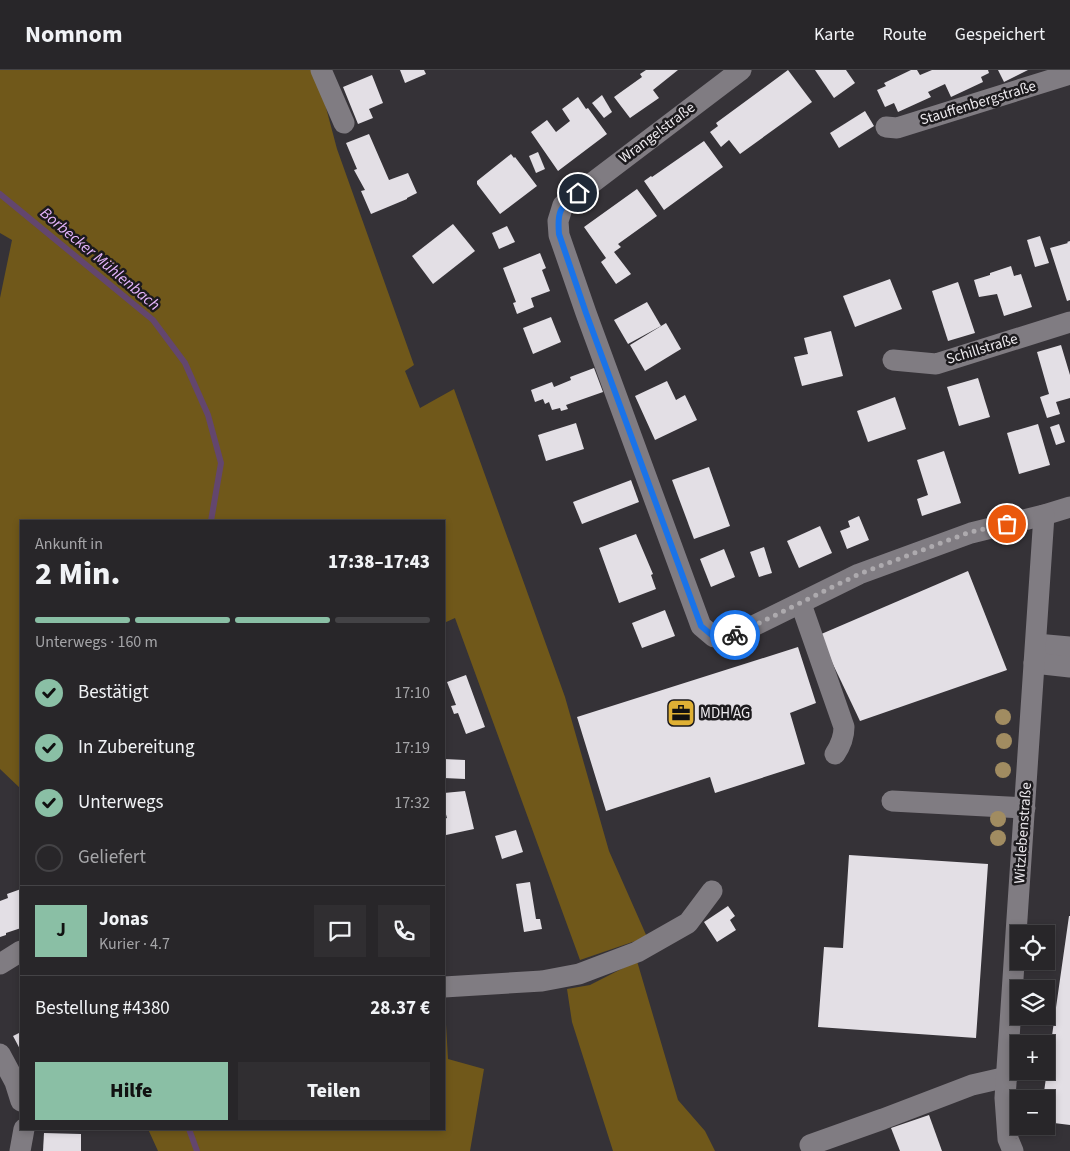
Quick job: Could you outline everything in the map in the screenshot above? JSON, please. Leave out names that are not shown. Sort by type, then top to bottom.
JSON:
[{"type":"street","points":[[321,70],[344,123]]},
{"type":"street","name":"Wrangelstraße","points":[[741,70],[563,205],[558,221],[559,234],[586,313],[701,626],[714,637],[734,636],[801,604]]},
{"type":"street","name":"Stauffenbergstraße","points":[[886,126],[897,128],[1070,74]]},
{"type":"street","name":"Schillstraße","points":[[893,360],[936,364],[1070,322]]},
{"type":"street","points":[[835,754],[844,735],[844,727],[801,604],[859,574],[970,532],[1070,507]]},
{"type":"street","name":"Witzlebenstraße","points":[[1012,1151],[1008,1139],[1005,1098],[1044,515]]},
{"type":"street","points":[[1035,653],[1070,647]]},
{"type":"street","points":[[1035,653],[1070,668]]},
{"type":"street","points":[[892,801],[1025,808]]},
{"type":"street","points":[[445,987],[542,981],[579,974],[637,952],[688,923],[712,891]]},
{"type":"street","points":[[0,964],[20,952]]},
{"type":"street","points":[[0,1054],[15,1082],[20,1098]]},
{"type":"street","points":[[810,1144],[972,1085],[1007,1077]]},
{"type":"street","points":[[20,1151],[24,1130]]},
{"type":"shaded area","points":[[0,70],[316,70],[337,149],[414,365],[405,371],[420,408],[454,389],[565,697],[609,851],[647,937],[580,960],[455,618],[445,623],[445,520],[20,520],[20,788],[0,769],[0,298],[12,240],[0,233]]},
{"type":"shaded area","points":[[637,961],[678,1100],[705,1131],[715,1151],[613,1151],[572,1022],[567,989],[590,985]]},
{"type":"shaded area","points":[[445,1024],[448,1059],[484,1069],[470,1151],[158,1151],[148,1130],[445,1130]]},
{"type":"building","points":[[400,70],[424,70],[426,74],[405,83]]},
{"type":"building","points":[[646,70],[678,70],[653,90],[659,98],[630,118],[614,97],[642,77],[640,74]]},
{"type":"building","points":[[788,70],[812,102],[740,154],[729,140],[721,147],[710,132],[718,126],[716,123]]},
{"type":"building","points":[[815,70],[846,70],[855,83],[834,98]]},
{"type":"building","points":[[911,70],[917,70],[920,75],[932,70],[988,70],[989,73],[981,77],[983,82],[951,97],[945,84],[928,92],[931,97],[898,112],[894,103],[885,107],[877,90],[886,86],[884,83]]},
{"type":"building","points":[[998,70],[1028,70],[1004,82]]},
{"type":"building","points":[[372,75],[383,103],[369,109],[373,118],[358,124],[343,87]]},
{"type":"building","points":[[602,95],[612,112],[604,118],[592,103]]},
{"type":"building","points":[[578,97],[607,134],[558,171],[531,132],[547,120],[556,132],[570,121],[562,109]]},
{"type":"building","points":[[865,111],[874,126],[839,148],[830,133]]},
{"type":"building","points":[[369,134],[389,180],[408,173],[417,193],[371,214],[361,191],[365,190],[354,170],[357,169],[346,143]]},
{"type":"building","points":[[704,141],[723,167],[664,210],[644,181]]},
{"type":"building","points":[[538,152],[545,169],[536,173],[529,156]]},
{"type":"building","points":[[511,154],[537,186],[500,214],[477,184],[477,181]]},
{"type":"building","points":[[637,189],[657,216],[618,244],[621,247],[614,252],[631,274],[616,284],[601,262],[606,258],[584,227]]},
{"type":"building","points":[[453,224],[475,251],[433,284],[412,256]]},
{"type":"building","points":[[507,226],[515,242],[499,249],[492,233]]},
{"type":"building","points":[[1040,236],[1049,263],[1035,267],[1027,240]]},
{"type":"building","points":[[1070,241],[1070,300],[1067,301],[1050,248]]},
{"type":"building","points":[[540,253],[546,268],[542,270],[550,291],[531,298],[534,307],[517,314],[513,303],[516,302],[503,268]]},
{"type":"building","points":[[1011,266],[1014,276],[1021,274],[1032,307],[1004,316],[997,294],[979,297],[974,280]]},
{"type":"building","points":[[890,279],[902,309],[855,327],[843,296]]},
{"type":"building","points":[[958,282],[975,333],[948,341],[932,291]]},
{"type":"building","points":[[647,302],[661,326],[628,344],[614,320]]},
{"type":"building","points":[[551,317],[561,342],[533,354],[523,328]]},
{"type":"building","points":[[666,323],[681,349],[645,371],[630,345]]},
{"type":"building","points":[[831,331],[843,376],[802,386],[794,357],[808,354],[804,338]]},
{"type":"building","points":[[1061,345],[1070,375],[1070,398],[1056,402],[1060,414],[1047,418],[1040,397],[1049,394],[1037,352]]},
{"type":"building","points":[[594,368],[603,392],[566,405],[568,409],[561,411],[560,408],[552,410],[549,402],[545,404],[543,399],[535,402],[531,390],[552,382],[554,387],[571,380],[570,377]]},
{"type":"building","points":[[978,378],[990,417],[959,426],[947,387]]},
{"type":"building","points":[[667,381],[676,400],[685,395],[697,420],[655,440],[635,396]]},
{"type":"building","points":[[895,397],[906,429],[868,442],[857,411]]},
{"type":"building","points":[[576,423],[584,449],[546,461],[538,435]]},
{"type":"building","points":[[1038,424],[1050,465],[1019,474],[1007,433]]},
{"type":"building","points":[[1059,424],[1065,442],[1056,445],[1050,427]]},
{"type":"building","points":[[944,451],[961,503],[922,516],[917,499],[928,495],[917,460]]},
{"type":"building","points":[[709,467],[730,526],[694,539],[672,480]]},
{"type":"building","points":[[631,480],[639,502],[582,524],[573,502]]},
{"type":"building","points":[[859,516],[869,540],[847,549],[840,531],[850,527],[848,521]]},
{"type":"building","points":[[820,526],[832,553],[799,568],[787,541]]},
{"type":"building","points":[[636,534],[653,574],[651,575],[656,589],[619,603],[599,548]]},
{"type":"building","points":[[764,547],[772,573],[759,577],[750,552]]},
{"type":"building","points":[[724,549],[735,577],[711,587],[700,559]]},
{"type":"building","points":[[968,571],[1007,670],[860,721],[819,635]]},
{"type":"building","points":[[665,610],[675,636],[642,648],[632,623]]},
{"type":"building","points":[[798,647],[816,703],[790,713],[805,764],[715,793],[710,777],[606,811],[577,717]]},
{"type":"building","points":[[466,675],[485,727],[466,734],[458,713],[454,714],[451,706],[456,705],[447,682]]},
{"type":"building","points":[[445,759],[465,760],[465,779],[445,778]]},
{"type":"building","points":[[465,791],[474,829],[446,835],[445,793]]},
{"type":"building","points":[[516,830],[523,852],[502,859],[495,836]]},
{"type":"building","points":[[849,855],[988,864],[976,1038],[818,1027],[824,947],[843,948]]},
{"type":"building","points":[[530,882],[536,919],[540,919],[542,929],[524,932],[516,884]]},
{"type":"building","points":[[20,889],[20,928],[0,937],[0,901],[8,898],[7,894]]},
{"type":"building","points":[[728,906],[735,916],[730,920],[736,930],[717,942],[704,922]]},
{"type":"building","points":[[1070,916],[1070,1125],[1055,1123],[1055,1090],[1044,1090],[1046,1080],[1055,1080],[1055,1035],[1052,1035]]},
{"type":"building","points":[[20,1032],[20,1049],[13,1036]]},
{"type":"building","points":[[929,1115],[942,1151],[900,1151],[891,1128]]},
{"type":"building","points":[[44,1133],[81,1134],[81,1151],[43,1151]]},
{"type":"waterway","name":"Borbecker Mühlenbach","points":[[0,194],[153,320],[185,363],[208,415],[221,463],[211,520]]},
{"type":"waterway","name":"Borbecker Mühlenbach","points":[[189,1130],[197,1151]]},
{"type":"way so far","points":[[735,635],[859,574],[970,532],[1007,524]]},
{"type":"place","name":"MDH AG","points":[[681,713]]},
{"type":"route","points":[[578,193],[563,205],[558,221],[559,234],[586,313],[701,626],[714,637],[735,635]]}]
